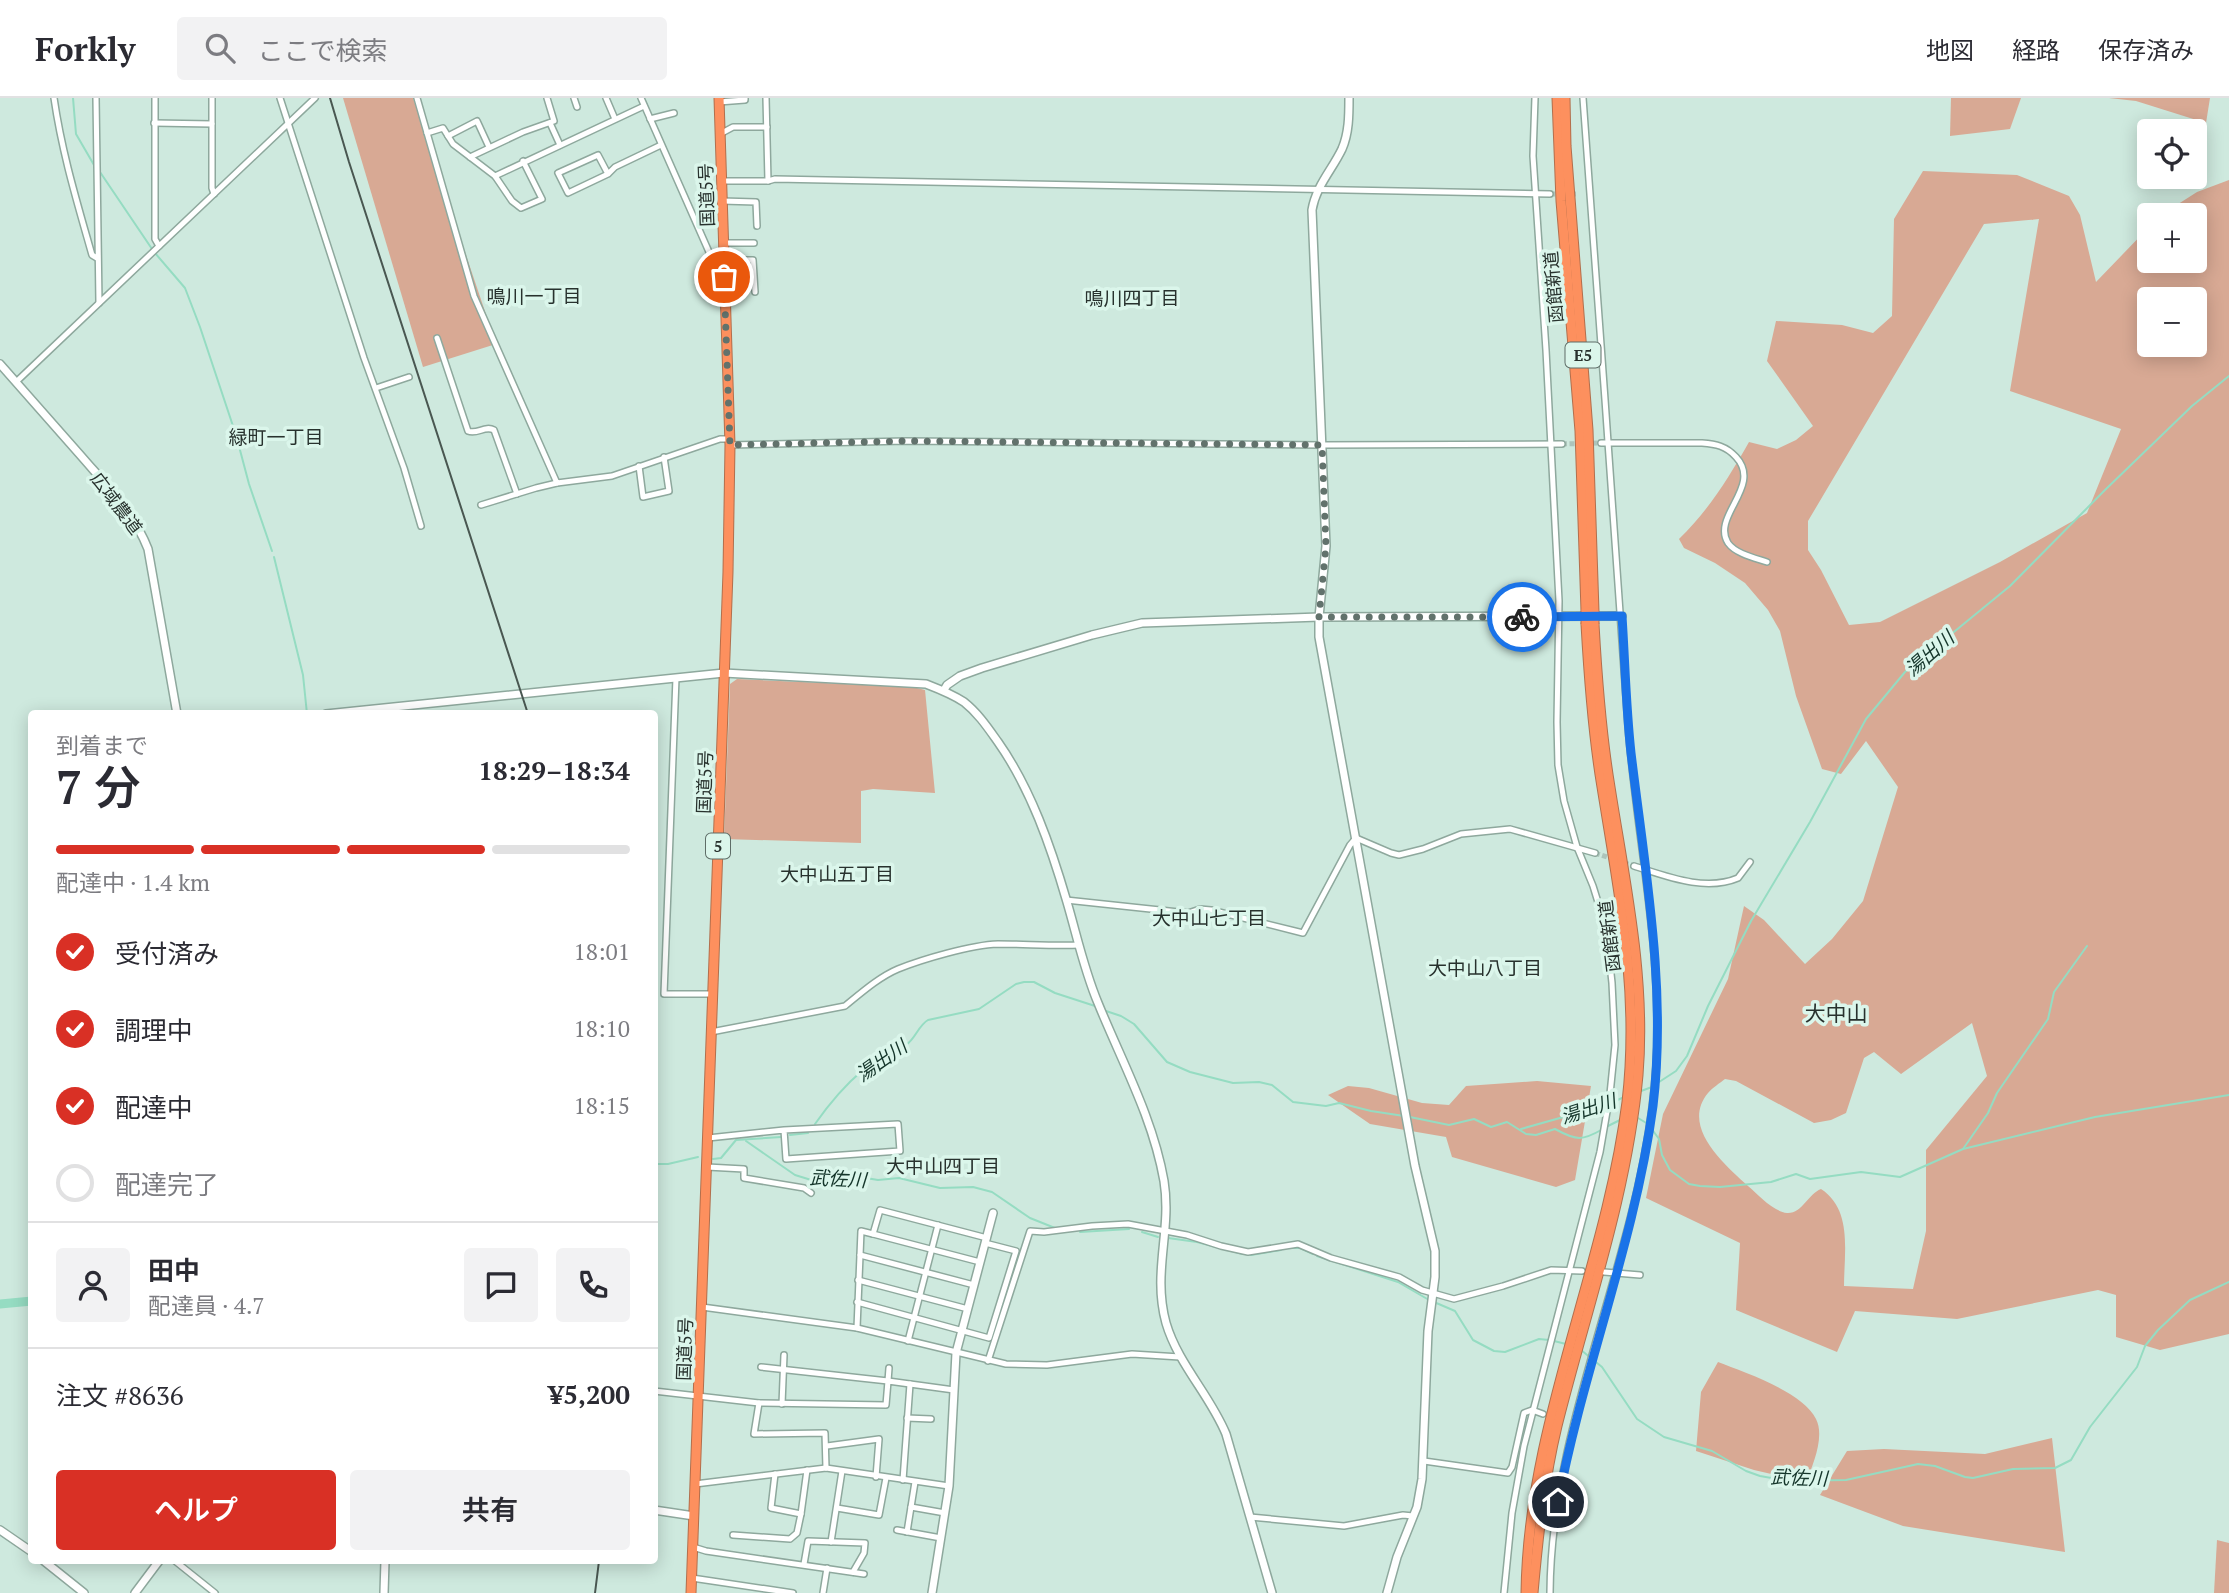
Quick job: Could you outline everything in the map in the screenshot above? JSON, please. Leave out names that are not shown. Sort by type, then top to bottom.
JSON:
[{"type":"highway","name":"函館新道","points":[[1557,98],[1561,201],[1578,400],[1590,612]]},
{"type":"highway","name":"函館新道","points":[[1534,1593],[1539,1530],[1550,1461],[1576,1337],[1623,1154],[1634,1073],[1627,943],[1596,746],[1590,624],[1587,420],[1567,160],[1565,98]]},
{"type":"highway","name":"国道5号","points":[[691,1593],[724,673],[729,442],[719,100]]},
{"type":"highway","name":"函館新道","points":[[1524,1593],[1528,1539],[1550,1423],[1572,1355]]},
{"type":"street","points":[[54,98],[69,179],[92,255],[97,258]]},
{"type":"street","points":[[96,98],[99,303]]},
{"type":"street","points":[[155,98],[155,239],[159,246]]},
{"type":"street","points":[[212,98],[214,194]]},
{"type":"street","points":[[280,98],[421,526]]},
{"type":"street","points":[[16,382],[315,98]]},
{"type":"street","points":[[417,98],[474,296],[557,483]]},
{"type":"street","points":[[470,157],[523,132],[554,121],[547,98]]},
{"type":"street","points":[[574,98],[577,107]]},
{"type":"street","points":[[606,98],[615,119]]},
{"type":"street","points":[[641,98],[713,261],[718,268],[753,260],[755,292]]},
{"type":"street","points":[[719,100],[745,98]]},
{"type":"street","points":[[766,98],[768,181]]},
{"type":"street","points":[[1349,98],[1345,141],[1317,191],[1311,210],[1326,546],[1319,617],[1322,655],[1415,1166],[1435,1251],[1422,1479],[1413,1516],[1387,1593]]},
{"type":"street","points":[[1504,1593],[1512,1513],[1532,1410],[1600,1152],[1615,1045],[1609,944],[1593,886],[1577,847],[1564,801],[1558,765],[1560,617],[1552,444],[1533,156],[1535,98]]},
{"type":"street","points":[[1550,1593],[1552,1545],[1558,1502],[1575,1420],[1626,1238],[1646,1151],[1655,1083],[1657,989],[1629,730],[1583,98]]},
{"type":"street","points":[[495,176],[644,106]]},
{"type":"street","points":[[650,119],[674,113]]},
{"type":"street","points":[[448,136],[477,121],[489,147]]},
{"type":"street","points":[[155,123],[212,124]]},
{"type":"street","points":[[550,123],[559,145]]},
{"type":"street","points":[[720,134],[733,127],[767,127]]},
{"type":"street","points":[[427,133],[443,128],[453,144],[495,176],[512,201],[521,208],[542,199],[523,161]]},
{"type":"street","points":[[608,174],[598,155],[558,173],[568,193],[608,174],[615,167],[661,145]]},
{"type":"street","points":[[721,181],[775,179],[1550,194]]},
{"type":"street","points":[[722,201],[756,202],[757,226]]},
{"type":"street","points":[[723,243],[754,243]]},
{"type":"street","points":[[437,338],[468,431],[472,433],[486,428],[494,430],[517,494]]},
{"type":"street","name":"広域農道","points":[[0,364],[128,511],[141,530],[151,560],[176,710]]},
{"type":"street","points":[[376,388],[409,377]]},
{"type":"street","points":[[481,505],[557,483],[612,475],[720,439],[729,442],[1562,444]]},
{"type":"street","points":[[1601,443],[1714,443],[1730,451],[1741,463],[1744,479],[1725,525],[1726,539],[1734,549],[1767,562]]},
{"type":"street","points":[[639,466],[643,497],[669,491],[664,457]]},
{"type":"street","points":[[944,690],[960,676],[982,668],[1142,623],[1319,617],[1622,616]]},
{"type":"street","points":[[365,710],[724,673],[926,684],[944,690],[977,715],[1013,763],[1047,842],[1097,1003],[1136,1089],[1152,1135],[1166,1198],[1160,1273],[1161,1299],[1167,1326],[1180,1357],[1222,1422],[1272,1593]]},
{"type":"street","points":[[676,678],[664,995],[712,994]]},
{"type":"street","points":[[1356,838],[1399,855],[1461,834],[1510,828],[1595,853]]},
{"type":"street","points":[[1066,900],[1188,913],[1200,909],[1211,910],[1303,933],[1356,838]]},
{"type":"street","points":[[1634,866],[1690,881],[1714,883],[1738,878],[1749,862]]},
{"type":"street","points":[[711,1032],[845,1006],[897,969],[968,949],[999,944],[1079,946]]},
{"type":"street","points":[[708,1138],[784,1130],[898,1124],[900,1151],[786,1158],[784,1130]]},
{"type":"street","points":[[707,1167],[744,1169],[744,1178],[804,1188],[811,1192]]},
{"type":"street","points":[[857,1302],[989,1338],[1016,1251],[938,1225],[880,1210],[873,1234]]},
{"type":"street","points":[[932,1593],[949,1486],[956,1353],[993,1213]]},
{"type":"street","points":[[988,1361],[1030,1231],[1044,1232],[1117,1224],[1165,1231],[1248,1252],[1298,1244],[1331,1258],[1399,1277],[1432,1299],[1454,1299],[1551,1270],[1582,1271]]},
{"type":"street","points":[[908,1341],[938,1225]]},
{"type":"street","points":[[856,1328],[862,1231],[980,1262]]},
{"type":"street","points":[[860,1255],[974,1285]]},
{"type":"street","points":[[1604,1272],[1640,1275]]},
{"type":"street","points":[[858,1280],[968,1309]]},
{"type":"street","points":[[702,1307],[856,1328],[988,1361],[1035,1366],[1114,1355],[1180,1357]]},
{"type":"street","points":[[782,1404],[784,1355]]},
{"type":"street","points":[[761,1367],[954,1390]]},
{"type":"street","points":[[658,1392],[759,1403],[886,1405],[889,1368]]},
{"type":"street","points":[[903,1480],[910,1384]]},
{"type":"street","points":[[759,1403],[754,1434],[825,1433],[826,1468]]},
{"type":"street","points":[[1424,1461],[1508,1473],[1512,1467],[1524,1413],[1532,1410],[1543,1414]]},
{"type":"street","points":[[907,1418],[931,1419]]},
{"type":"street","points":[[1566,1419],[1575,1420]]},
{"type":"street","points":[[827,1446],[879,1439],[876,1477]]},
{"type":"street","points":[[695,1484],[826,1468],[949,1486]]},
{"type":"street","points":[[733,1535],[790,1539],[797,1532],[807,1470]]},
{"type":"street","points":[[831,1542],[842,1471]]},
{"type":"street","points":[[775,1474],[771,1508],[801,1514]]},
{"type":"street","points":[[837,1508],[879,1515],[886,1478]]},
{"type":"street","points":[[907,1532],[915,1482]]},
{"type":"street","points":[[911,1507],[945,1513]]},
{"type":"street","points":[[658,1511],[694,1516]]},
{"type":"street","points":[[1250,1517],[1344,1526],[1403,1515],[1413,1516]]},
{"type":"street","points":[[0,1530],[28,1549]]},
{"type":"street","points":[[897,1531],[941,1538]]},
{"type":"street","points":[[804,1564],[808,1541],[865,1543],[864,1553],[853,1572]]},
{"type":"street","points":[[693,1547],[864,1574]]},
{"type":"street","points":[[48,1564],[84,1593]]},
{"type":"street","points":[[135,1593],[157,1564]]},
{"type":"street","points":[[179,1564],[215,1593]]},
{"type":"street","points":[[384,1593],[385,1564]]},
{"type":"street","points":[[823,1593],[827,1568]]},
{"type":"street","points":[[757,1587],[758,1577]]},
{"type":"street","points":[[692,1578],[793,1593]]},
{"type":"shaded area","points":[[343,98],[413,98],[496,344],[423,367]]},
{"type":"shaded area","points":[[1951,98],[2021,98],[2010,129],[1950,136]]},
{"type":"shaded area","points":[[2109,98],[2210,98],[2207,119],[2193,119],[2136,101]]},
{"type":"shaded area","points":[[1923,171],[2017,175],[2069,196],[2080,215],[2096,282],[2137,239],[2137,273],[2207,273],[2207,203],[2180,203],[2197,192],[2229,180],[2229,1334],[2160,1350],[2116,1337],[2116,1295],[2098,1290],[1957,1319],[1855,1311],[1837,1352],[1736,1310],[1740,1243],[1646,1198],[1663,1114],[1728,979],[1744,906],[1764,920],[1805,964],[1832,939],[1863,901],[1898,787],[1866,741],[1841,774],[1822,769],[1796,696],[1780,631],[1768,610],[1745,583],[1715,563],[1684,548],[1679,539],[1718,493],[1749,442],[1777,449],[1796,440],[1813,426],[1767,361],[1776,321],[1842,325],[1873,333],[1892,316],[1894,219]],"holes":[[[2039,219],[2010,391],[2121,429],[2087,513],[2000,562],[1880,622],[1849,625],[1808,550],[1808,521],[1984,224]],[[1972,1023],[1987,1076],[1926,1150],[1926,1231],[1913,1289],[1844,1286],[1844,1233],[1838,1208],[1831,1198],[1821,1189],[1792,1212],[1781,1212],[1771,1206],[1728,1167],[1709,1144],[1699,1119],[1701,1106],[1710,1091],[1725,1079],[1736,1081],[1814,1123],[1831,1120],[1846,1113],[1864,1058],[1874,1052],[1901,1074]]]},
{"type":"shaded area","points":[[737,679],[913,687],[925,690],[935,793],[873,789],[861,791],[861,843],[724,839],[730,684]]},
{"type":"shaded area","points":[[1537,1081],[1591,1086],[1575,1180],[1556,1187],[1452,1157],[1446,1137],[1370,1124],[1328,1095],[1348,1086],[1369,1088],[1422,1103],[1449,1105],[1466,1086]]},
{"type":"shaded area","points":[[1718,1362],[1772,1384],[1809,1409],[1816,1419],[1819,1434],[1817,1450],[1806,1482],[1754,1470],[1696,1451],[1701,1392]]},
{"type":"shaded area","points":[[2052,1438],[2065,1552],[1903,1526],[1820,1495],[1847,1451],[1884,1449],[1985,1454]]},
{"type":"shaded area","points":[[2217,1540],[2229,1543],[2229,1593],[2214,1593]]},
{"type":"waterway","points":[[73,98],[76,134],[94,165]]},
{"type":"waterway","points":[[100,172],[152,249]]},
{"type":"waterway","points":[[155,253],[185,288],[236,435],[249,484],[272,551]]},
{"type":"waterway","name":"湯出川","points":[[1656,1084],[1676,1071],[1687,1056],[1708,1006],[1751,921],[1810,822],[1866,719],[1905,672],[2010,586],[2192,406],[2229,376]]},
{"type":"waterway","points":[[274,557],[303,675],[307,710]]},
{"type":"waterway","points":[[1963,1149],[1988,1113],[1997,1093],[2048,1019],[2054,992],[2087,946]]},
{"type":"waterway","name":"湯出川","points":[[815,1124],[856,1076],[906,1045],[928,1020],[979,1009],[1016,984],[1024,982],[1034,982],[1055,993],[1095,1006]]},
{"type":"waterway","name":"湯出川","points":[[1103,1010],[1134,1024],[1167,1062],[1190,1072],[1233,1083],[1259,1082],[1272,1085],[1293,1102],[1326,1106],[1339,1103],[1404,1116]]},
{"type":"waterway","name":"湯出川","points":[[1641,1091],[1652,1087]]},
{"type":"waterway","points":[[1651,1128],[1659,1139],[1662,1155],[1670,1170],[1689,1184],[1720,1187],[1771,1182],[1796,1174],[1810,1179],[1861,1172],[1900,1177],[1963,1149],[2095,1117],[2229,1095]]},
{"type":"waterway","name":"湯出川","points":[[1611,1103],[1622,1098]]},
{"type":"waterway","name":"湯出川","points":[[1521,1129],[1606,1105]]},
{"type":"waterway","name":"湯出川","points":[[1410,1117],[1449,1125],[1474,1119],[1491,1127],[1507,1122],[1526,1134],[1536,1135],[1555,1129],[1579,1138],[1603,1129]]},
{"type":"waterway","points":[[1638,1118],[1648,1124]]},
{"type":"waterway","points":[[1608,1126],[1622,1119]]},
{"type":"waterway","name":"湯出川","points":[[790,1135],[808,1133]]},
{"type":"waterway","name":"湯出川","points":[[713,1159],[721,1158],[736,1140],[781,1137]]},
{"type":"waterway","name":"武佐川","points":[[746,1141],[795,1175],[814,1181],[842,1174],[878,1180],[899,1178],[940,1188],[973,1187],[992,1192],[1030,1218],[1055,1228]]},
{"type":"waterway","name":"湯出川","points":[[658,1164],[698,1157]]},
{"type":"waterway","name":"武佐川","points":[[1080,1232],[1129,1229]]},
{"type":"waterway","name":"武佐川","points":[[1142,1232],[1158,1237]]},
{"type":"waterway","name":"武佐川","points":[[1168,1238],[1197,1242],[1243,1254]]},
{"type":"waterway","name":"武佐川","points":[[1291,1248],[1300,1248],[1313,1254]]},
{"type":"waterway","name":"武佐川","points":[[1251,1255],[1281,1250]]},
{"type":"waterway","name":"武佐川","points":[[1317,1256],[1398,1282],[1429,1300]]},
{"type":"waterway","name":"武佐川","points":[[1581,1350],[1602,1367],[1637,1419],[1664,1437],[1712,1451],[1760,1476],[1788,1481],[1846,1480],[1918,1464],[1935,1466],[1973,1478],[2013,1469],[2055,1468],[2071,1460],[2090,1427],[2137,1367],[2145,1346],[2158,1330],[2190,1300],[2229,1282]]},
{"type":"waterway","name":"湯出川","points":[[0,1304],[28,1301]]},
{"type":"waterway","name":"武佐川","points":[[1434,1302],[1455,1311],[1473,1340],[1494,1351],[1505,1352],[1539,1339],[1549,1340]]},
{"type":"waterway","name":"武佐川","points":[[1554,1341],[1566,1344]]},
{"type":"tunnel","points":[[1550,194],[1576,194]]},
{"type":"tunnel","points":[[1562,444],[1601,443]]},
{"type":"tunnel","points":[[1595,853],[1634,866]]},
{"type":"railway","points":[[330,98],[527,710]]},
{"type":"railway","points":[[595,1593],[599,1564]]},
{"type":"way so far","points":[[724,277],[730,445],[906,441],[1322,445],[1326,546],[1319,617],[1522,617]]},
{"type":"district","name":"鳴川一丁目","points":[[534,295]]},
{"type":"district","name":"鳴川四丁目","points":[[1132,297]]},
{"type":"district","name":"緑町一丁目","points":[[276,436]]},
{"type":"district","name":"大中山五丁目","points":[[837,873]]},
{"type":"district","name":"大中山七丁目","points":[[1209,917]]},
{"type":"district","name":"大中山八丁目","points":[[1485,967]]},
{"type":"district","name":"大中山","points":[[1836,1013]]},
{"type":"district","name":"大中山四丁目","points":[[943,1165]]},
{"type":"route","points":[[1522,617],[1622,616],[1629,730],[1657,989],[1657,1062],[1643,1167],[1575,1420],[1558,1502]]}]
